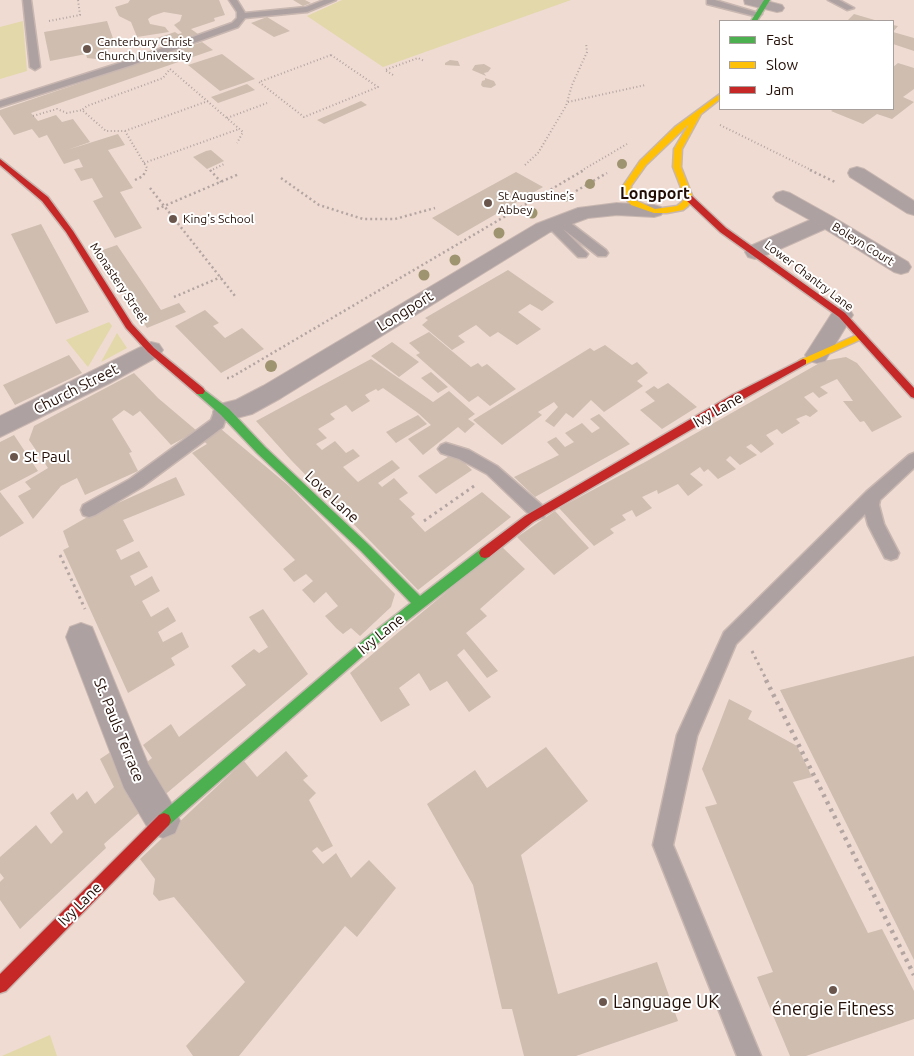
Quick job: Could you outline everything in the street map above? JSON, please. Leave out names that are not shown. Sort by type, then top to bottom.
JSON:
[{"type":"street","points":[[750,1],[764,10]]},
{"type":"street","name":"Longport","points":[[630,183],[643,163],[661,144],[719,97]]},
{"type":"street","name":"Longport","points":[[687,192],[677,167],[678,149],[698,114]]},
{"type":"street","name":"Monastery Street","points":[[0,161],[45,199],[69,231],[129,326],[151,350],[223,412]]},
{"type":"street","points":[[856,173],[914,209]]},
{"type":"street","name":"Longport","points":[[223,412],[243,407],[279,388],[532,233],[585,212],[630,183],[648,175]]},
{"type":"street","points":[[630,183],[627,195],[634,203],[661,211],[680,208],[685,204],[687,192],[670,178]]},
{"type":"street","name":"Lower Chantry Lane","points":[[687,192],[723,230],[842,315],[914,394]]},
{"type":"street","name":"Boleyn Court","points":[[783,197],[901,266]]},
{"type":"street","name":"Longport","points":[[585,212],[617,210],[661,211]]},
{"type":"street","name":"Lower Chantry Lane","points":[[661,211],[723,230]]},
{"type":"street","name":"Boleyn Court","points":[[755,252],[826,221]]},
{"type":"street","points":[[817,355],[842,315]]},
{"type":"street","name":"Ivy Lane","points":[[0,985],[163,820],[369,643],[538,512],[644,453],[736,398],[817,355],[861,336]]},
{"type":"street","name":"Church Street","points":[[0,427],[102,377],[151,350]]},
{"type":"street","name":"Love Lane","points":[[223,412],[260,450],[365,548],[419,603]]},
{"type":"street","name":"St. Pauls Terrace","points":[[81,637],[136,776],[163,820]]},
{"type":"lane","points":[[27,0],[35,67]]},
{"type":"lane","points":[[0,104],[206,37],[235,25],[241,16],[241,12],[233,0]]},
{"type":"lane","points":[[241,16],[307,9],[332,0]]},
{"type":"lane","points":[[832,0],[850,8]]},
{"type":"lane","points":[[708,1],[764,10]]},
{"type":"lane","points":[[555,223],[602,253]]},
{"type":"lane","points":[[555,223],[582,254]]},
{"type":"lane","points":[[90,510],[136,483],[218,423],[223,412]]},
{"type":"lane","points":[[446,449],[464,454],[492,470],[538,512]]},
{"type":"lane","points":[[749,1056],[663,845],[687,735],[730,638],[872,497],[914,459]]},
{"type":"lane","points":[[872,497],[871,505],[876,525],[891,553]]},
{"type":"path","points":[[525,165],[538,153],[567,102],[572,84],[587,52],[586,44]]},
{"type":"path","points":[[331,55],[378,87],[304,117],[259,82],[331,55]]},
{"type":"path","points":[[392,75],[385,70],[418,58],[424,61]]},
{"type":"path","points":[[33,116],[57,109],[67,113],[82,110],[87,106],[163,78],[170,69],[243,132],[237,143]]},
{"type":"path","points":[[567,102],[645,85]]},
{"type":"path","points":[[82,110],[106,131],[125,131],[208,101]]},
{"type":"path","points":[[227,118],[267,103]]},
{"type":"path","points":[[716,123],[834,182]]},
{"type":"path","points":[[144,163],[240,129]]},
{"type":"path","points":[[125,131],[148,168],[143,176],[135,180]]},
{"type":"path","points":[[223,378],[230,378],[545,194],[628,143]]},
{"type":"path","points":[[221,182],[209,170],[224,164]]},
{"type":"path","points":[[157,209],[239,174]]},
{"type":"path","points":[[281,178],[320,204],[340,213],[363,219],[395,219],[435,208]]},
{"type":"path","points":[[150,188],[235,296]]},
{"type":"path","points":[[539,190],[545,194]]},
{"type":"path","points":[[174,297],[221,277]]},
{"type":"path","points":[[424,521],[477,484]]},
{"type":"path","points":[[60,555],[94,630],[81,637]]},
{"type":"path","points":[[740,628],[914,974]]},
{"type":"shaded area","points":[[342,0],[571,0],[383,67],[307,16]]},
{"type":"shaded area","points":[[23,21],[27,71],[0,79],[0,27]]},
{"type":"shaded area","points":[[109,322],[112,326],[88,367],[66,340]]},
{"type":"shaded area","points":[[117,333],[127,348],[101,362]]},
{"type":"shaded area","points":[[50,1035],[57,1056],[2,1056]]},
{"type":"building","points":[[130,0],[219,0],[225,15],[214,18],[215,21],[191,29],[198,34],[162,45],[154,39],[175,32],[178,34],[182,33],[174,25],[180,21],[182,15],[164,12],[152,16],[148,19],[150,24],[165,27],[169,32],[137,37],[131,22],[119,16],[115,7],[128,3]]},
{"type":"building","points":[[293,0],[305,0],[311,3],[303,6]]},
{"type":"building","points":[[854,14],[875,20],[848,20]]},
{"type":"building","points":[[267,17],[290,31],[274,37],[251,23]]},
{"type":"building","points":[[107,21],[116,47],[103,50],[103,55],[96,59],[87,58],[86,54],[50,61],[44,32]]},
{"type":"building","points":[[894,32],[914,38],[914,51],[894,44]]},
{"type":"building","points":[[202,42],[213,50],[31,113],[38,121],[56,115],[62,122],[73,119],[90,142],[67,150],[118,134],[125,145],[108,150],[133,188],[120,192],[142,228],[115,238],[93,201],[103,197],[92,178],[81,181],[74,169],[83,167],[79,159],[64,164],[47,135],[39,138],[32,129],[14,135],[0,115],[0,110]]},
{"type":"building","points":[[222,54],[255,79],[220,91],[188,65]]},
{"type":"building","points":[[450,60],[458,61],[460,66],[445,65]]},
{"type":"building","points":[[898,63],[914,68],[914,89],[903,97],[914,102],[892,119],[877,114],[863,124],[831,111],[894,110],[894,66]]},
{"type":"building","points":[[484,64],[491,68],[488,72],[484,73],[486,76],[472,70],[475,65]]},
{"type":"building","points":[[485,78],[494,81],[496,85],[491,88],[483,87],[481,85]]},
{"type":"building","points":[[247,84],[255,90],[218,103],[211,97]]},
{"type":"building","points":[[361,101],[367,105],[324,124],[317,120]]},
{"type":"building","points":[[211,150],[224,161],[207,169],[193,157]]},
{"type":"building","name":"St Augustine’s Abbey","points":[[516,172],[543,187],[458,236],[432,218]]},
{"type":"building","points":[[41,224],[89,312],[56,324],[11,234]]},
{"type":"building","points":[[117,245],[161,310],[179,303],[186,312],[147,328],[97,252]]},
{"type":"building","points":[[508,270],[554,302],[542,311],[530,304],[518,312],[541,329],[517,345],[498,332],[490,337],[476,325],[458,336],[465,342],[452,350],[422,325],[428,320],[425,318]]},
{"type":"building","points":[[205,310],[219,323],[213,326],[225,338],[242,328],[264,349],[221,373],[175,326]]},
{"type":"building","points":[[429,332],[471,367],[478,363],[482,367],[487,364],[516,389],[490,406],[478,396],[469,402],[416,355],[420,353],[409,343]]},
{"type":"building","points":[[392,342],[419,362],[399,377],[371,356]]},
{"type":"building","points":[[605,345],[632,365],[637,362],[648,373],[637,381],[643,386],[604,412],[591,400],[573,418],[566,413],[554,427],[545,421],[558,407],[554,402],[538,412],[542,415],[502,445],[473,420],[590,348],[594,351]]},
{"type":"building","points":[[69,355],[82,373],[15,405],[3,385]]},
{"type":"building","points":[[846,357],[857,363],[902,417],[872,432],[864,421],[860,422],[843,401],[853,401],[837,379],[820,387],[828,393],[819,398],[813,392],[804,397],[818,411],[810,417],[806,415],[796,419],[800,423],[782,434],[777,429],[766,435],[774,444],[761,453],[751,444],[746,447],[757,455],[740,465],[730,456],[726,460],[736,469],[718,479],[708,469],[704,472],[700,467],[690,474],[703,485],[688,496],[678,484],[658,494],[657,490],[642,497],[652,508],[636,517],[632,510],[622,515],[626,520],[610,529],[614,533],[594,546],[559,508],[647,461],[823,361]]},
{"type":"building","points":[[371,359],[433,402],[449,391],[475,414],[468,419],[475,424],[465,433],[458,427],[423,455],[408,439],[431,425],[418,413],[383,388],[378,391],[376,389],[365,395],[370,401],[352,412],[346,405],[330,414],[335,419],[318,429],[327,438],[316,444],[322,450],[335,441],[346,453],[353,449],[360,456],[343,467],[358,482],[392,460],[400,468],[378,483],[382,487],[394,478],[408,493],[399,499],[415,514],[411,517],[425,532],[482,492],[511,517],[418,590],[291,460],[256,421]]},
{"type":"building","points":[[431,372],[448,387],[438,393],[421,378]]},
{"type":"building","points":[[134,373],[158,398],[197,431],[171,445],[140,411],[133,416],[124,410],[112,419],[132,452],[129,453],[138,471],[85,495],[77,478],[61,486],[33,519],[18,496],[31,489],[25,482],[48,468],[29,440],[34,426]]},
{"type":"building","points":[[668,383],[697,407],[662,429],[640,410],[655,401],[645,392],[654,386],[658,389]]},
{"type":"building","points":[[599,414],[630,444],[535,497],[514,477],[559,455],[547,442],[556,437],[565,447],[574,442],[565,433],[582,423],[592,433],[600,428],[590,419]]},
{"type":"building","points":[[418,415],[427,424],[396,443],[386,432]]},
{"type":"building","points":[[221,429],[289,486],[395,594],[391,607],[360,636],[351,628],[343,634],[336,628],[325,616],[338,606],[326,592],[314,603],[302,590],[313,581],[306,574],[294,582],[283,569],[295,560],[192,453],[207,444],[199,437]]},
{"type":"building","name":"St Paul","points":[[14,435],[38,471],[0,491],[0,442]]},
{"type":"building","points":[[454,453],[472,470],[436,494],[418,476]]},
{"type":"building","points":[[176,477],[185,495],[123,520],[134,541],[116,550],[121,560],[139,551],[148,567],[130,576],[135,586],[152,576],[160,591],[142,601],[151,617],[168,607],[176,621],[158,632],[163,642],[182,632],[189,647],[171,658],[175,665],[128,693],[63,550],[69,547],[63,531],[91,515]]},
{"type":"building","name":"St Paul","points":[[0,492],[24,523],[0,537]]},
{"type":"building","points":[[555,511],[589,548],[554,575],[517,537]]},
{"type":"building","points":[[501,546],[525,569],[480,609],[487,616],[466,633],[498,671],[487,678],[464,649],[457,655],[491,697],[469,712],[447,681],[430,691],[419,673],[399,688],[410,705],[381,722],[350,673]]},
{"type":"building","points":[[263,609],[308,674],[161,798],[142,766],[152,758],[143,745],[171,724],[179,737],[246,685],[231,666],[254,649],[259,653],[268,647],[249,617]]},
{"type":"building","points":[[914,656],[914,960],[780,690]]},
{"type":"building","points":[[729,699],[752,711],[748,719],[797,746],[812,777],[793,782],[868,933],[882,929],[914,991],[914,1019],[806,1056],[790,1056],[757,977],[773,972],[705,807],[717,804],[702,769]]},
{"type":"building","points":[[546,747],[588,801],[521,855],[558,994],[657,962],[678,1021],[576,1056],[524,1056],[512,1009],[502,1009],[473,885],[427,804],[475,770],[487,788]]},
{"type":"building","points":[[115,749],[140,812],[104,844],[106,848],[20,929],[0,900],[0,882],[4,878],[0,873],[0,857],[36,825],[51,844],[63,832],[50,813],[73,793],[77,800],[87,791],[95,804],[114,787],[100,759]]},
{"type":"building","points":[[286,751],[308,776],[303,780],[316,793],[309,800],[333,846],[322,852],[317,847],[312,851],[323,864],[336,853],[351,878],[369,860],[396,888],[357,937],[345,926],[239,1056],[193,1056],[186,1046],[245,982],[174,897],[159,901],[153,894],[155,879],[140,859],[244,761],[257,777]]},
{"type":"traffic: fast","points":[[755,20],[767,0]]},
{"type":"traffic: fast","points":[[200,391],[225,412],[261,450],[365,548],[419,603]]},
{"type":"traffic: fast","points":[[164,820],[369,643],[485,553]]},
{"type":"traffic: slow","points":[[698,114],[678,149],[677,167],[689,198],[685,204],[680,208],[667,211],[654,211],[634,203],[627,195],[627,186],[643,163],[678,129],[719,97]]},
{"type":"traffic: slow","points":[[803,362],[861,336]]},
{"type":"traffic: jam","points":[[0,161],[45,199],[69,231],[129,326],[151,350],[200,391]]},
{"type":"traffic: jam","points":[[689,198],[723,230],[842,315],[914,394]]},
{"type":"traffic: jam","points":[[485,553],[529,519],[736,398],[803,362]]},
{"type":"traffic: jam","points":[[0,985],[164,820]]},
{"type":"place","name":"Canterbury Christ Church University","points":[[87,49]]},
{"type":"place","name":"St Augustine’s Abbey","points":[[488,203]]},
{"type":"place","name":"King's School","points":[[173,219]]},
{"type":"place","name":"St Paul","points":[[14,457]]},
{"type":"place","name":"énergie Fitness","points":[[833,990]]},
{"type":"place","name":"Language UK","points":[[603,1002]]},
{"type":"district","name":"Longport","points":[[655,194]]}]
